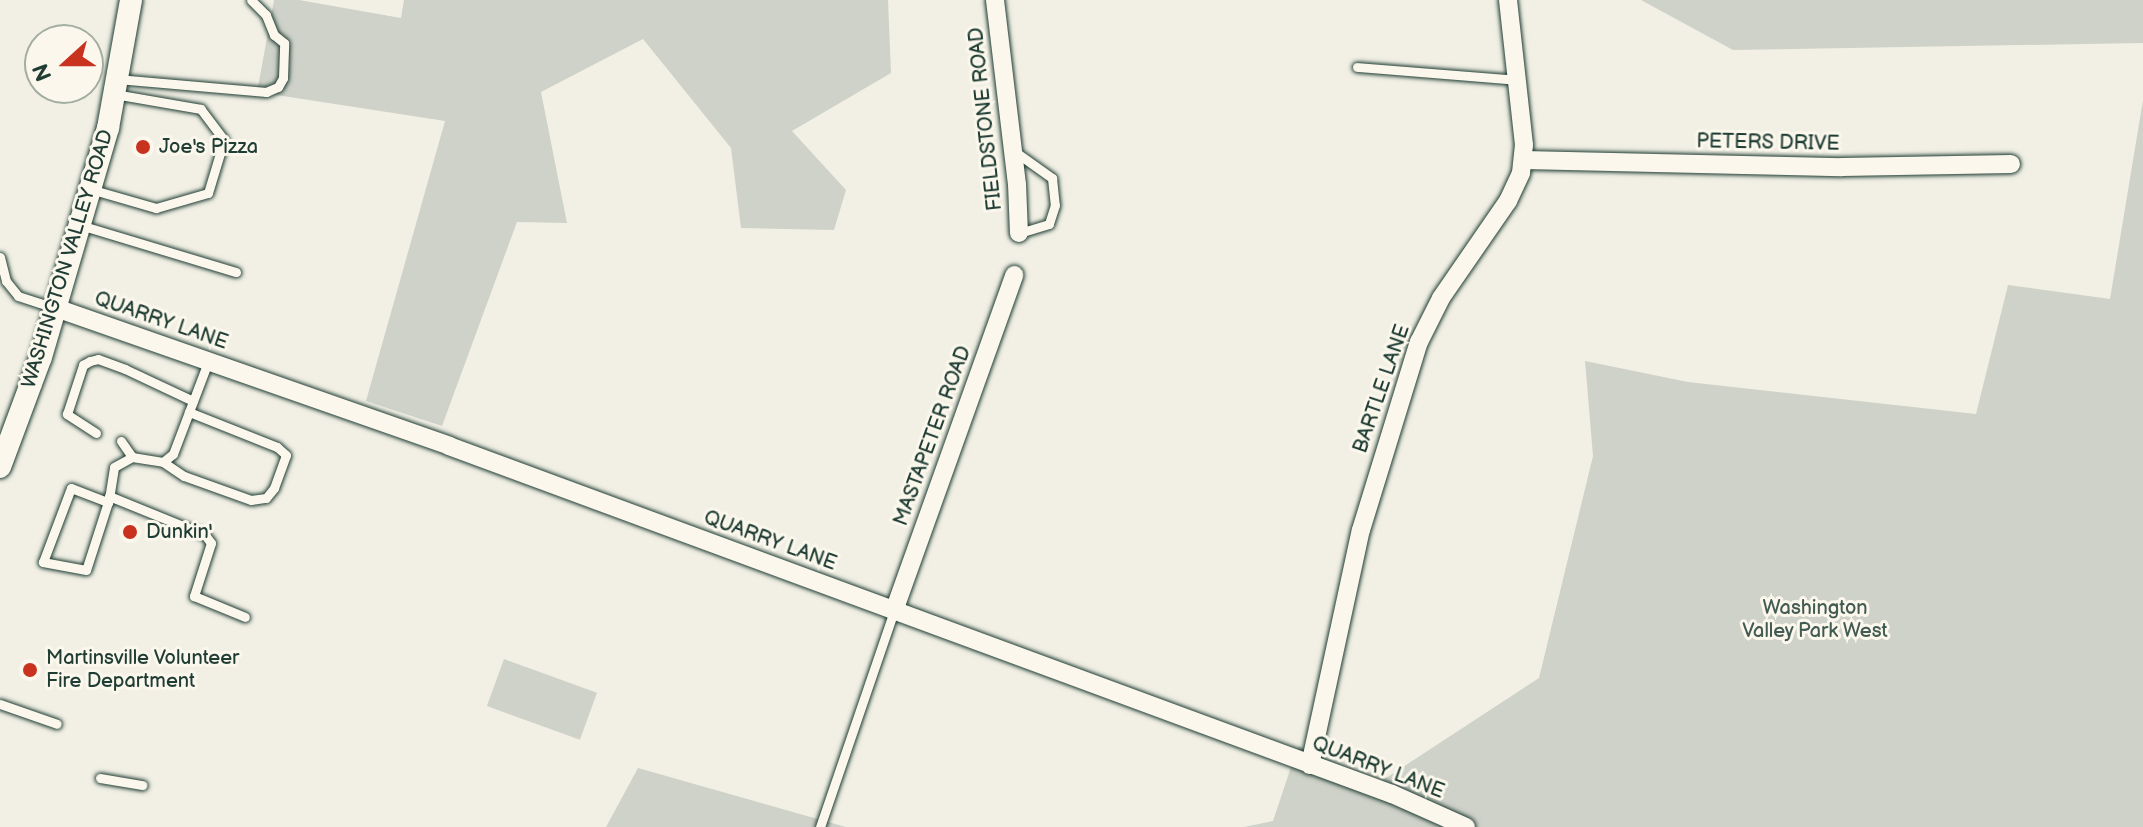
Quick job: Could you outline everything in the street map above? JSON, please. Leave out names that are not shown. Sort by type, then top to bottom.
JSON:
[{"type":"street","name":"WASHINGTON VALLEY ROAD","points":[[0,467],[5,439],[56,308],[80,225],[116,87],[131,0]]},
{"type":"street","name":"FIELDSTONE ROAD","points":[[995,0],[1019,233]]},
{"type":"street","name":"BARTLE LANE","points":[[1310,765],[1361,530],[1419,342],[1441,298],[1508,201],[1524,160],[1508,0]]},
{"type":"street","name":"PETERS DRIVE","points":[[1524,160],[1842,167],[2011,164]]},
{"type":"street","name":"MASTAPETER ROAD","points":[[894,611],[1014,275]]},
{"type":"street","name":"QUARRY LANE","points":[[56,308],[449,446],[1392,794],[1466,827]]},
{"type":"lane","points":[[116,87],[266,92],[278,87],[283,78],[284,43],[274,35],[266,15],[251,0]]},
{"type":"lane","points":[[1357,67],[1517,80]]},
{"type":"lane","points":[[90,189],[156,208],[208,193],[224,140],[201,109],[116,87]]},
{"type":"lane","points":[[1011,149],[1052,178],[1055,205],[1049,224],[1019,233]]},
{"type":"lane","points":[[80,225],[236,272]]},
{"type":"lane","points":[[0,257],[6,281],[18,296],[56,308]]},
{"type":"lane","points":[[96,433],[67,414],[83,365],[90,361],[98,359],[125,369],[193,401]]},
{"type":"lane","points":[[163,462],[173,454],[208,362]]},
{"type":"lane","points":[[189,412],[277,447],[286,455],[274,488],[266,498],[251,500],[184,476],[163,462],[132,457],[114,467],[109,499],[86,570],[43,562],[71,488],[109,499],[205,535],[211,543],[194,596],[245,617]]},
{"type":"lane","points":[[121,441],[132,457]]},
{"type":"lane","points":[[820,827],[894,611]]},
{"type":"lane","points":[[0,704],[57,724]]},
{"type":"lane","points":[[100,778],[142,785]]},
{"type":"green space","points":[[274,0],[299,0],[401,18],[404,0],[888,0],[891,73],[792,131],[846,190],[834,230],[741,228],[731,148],[643,39],[541,92],[567,223],[517,222],[442,426],[366,401],[445,121],[257,92]]},
{"type":"green space","points":[[1641,0],[2143,0],[2143,43],[1733,50]]},
{"type":"green space","name":"Washington Valley Park West","points":[[2143,100],[2143,827],[1244,827],[1273,821],[1298,746],[1380,782],[1539,678],[1593,456],[1585,361],[1688,382],[1976,414],[2008,285],[2110,299]]},
{"type":"green space","points":[[504,659],[597,693],[580,740],[487,706]]},
{"type":"green space","points":[[638,768],[846,827],[606,827]]},
{"type":"place","name":"Joe's Pizza","points":[[143,147]]},
{"type":"place","name":"Dunkin'","points":[[130,532]]},
{"type":"place","name":"Martinsville Volunteer Fire Department","points":[[30,670]]}]
